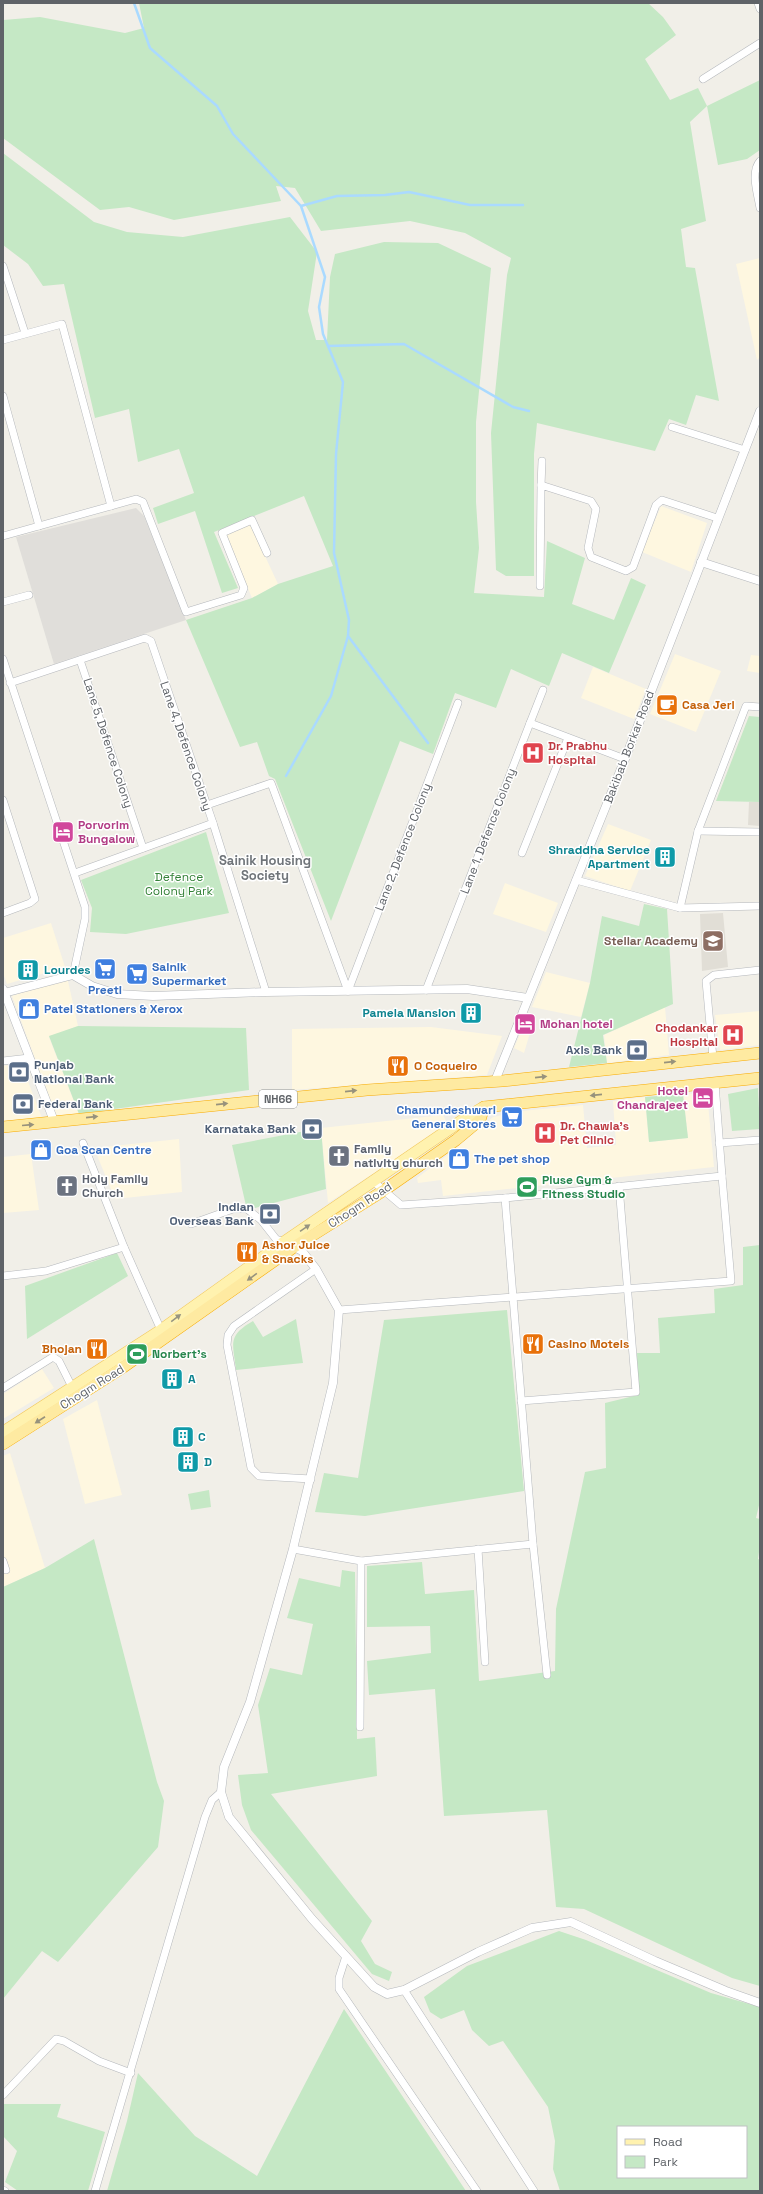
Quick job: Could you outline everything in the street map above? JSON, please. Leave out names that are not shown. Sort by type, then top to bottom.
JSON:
[{"type":"highway","name":"NH66","points":[[3,1127],[367,1090],[495,1081],[760,1053]]},
{"type":"highway","points":[[484,1107],[760,1078]]},
{"type":"highway","name":"Chogm Road","points":[[3,1444],[122,1368],[289,1244],[383,1191],[471,1130],[480,1120],[484,1107]]},
{"type":"main road","name":"Chogm Road","points":[[3,1432],[161,1330],[289,1244],[374,1182],[467,1117],[484,1107]]},
{"type":"street","points":[[758,3],[760,9]]},
{"type":"street","points":[[703,79],[760,43]]},
{"type":"street","points":[[760,161],[755,179],[760,208]]},
{"type":"street","points":[[3,266],[25,333]]},
{"type":"street","points":[[3,340],[62,324],[111,506]]},
{"type":"street","points":[[3,396],[39,526]]},
{"type":"street","name":"Bakibab Borkar Road","points":[[495,1081],[625,759],[717,518],[760,411]]},
{"type":"street","points":[[672,427],[745,450]]},
{"type":"street","points":[[540,586],[542,461]]},
{"type":"street","points":[[541,484],[590,501],[596,509],[588,548],[591,557],[626,571],[633,567],[656,505],[662,500],[717,518]]},
{"type":"street","points":[[3,536],[136,499],[143,502],[186,612],[241,594],[244,588],[222,533],[252,520],[267,553]]},
{"type":"street","points":[[701,562],[760,581]]},
{"type":"street","points":[[3,602],[29,595]]},
{"type":"street","name":"Lane 4, Defence Colony","points":[[10,683],[145,638],[151,641],[207,805],[266,992]]},
{"type":"street","points":[[3,659],[85,907],[85,919],[73,975]]},
{"type":"street","name":"Lane 5, Defence Colony","points":[[80,660],[143,848]]},
{"type":"street","name":"Lane 1, Defence Colony","points":[[426,990],[543,690]]},
{"type":"street","name":"Lane 2, Defence Colony","points":[[348,991],[458,703]]},
{"type":"street","points":[[680,908],[698,831],[746,706],[760,707]]},
{"type":"street","points":[[530,723],[625,759]]},
{"type":"street","points":[[522,853],[568,738]]},
{"type":"street","points":[[207,805],[271,784],[348,991]]},
{"type":"street","points":[[3,800],[35,899],[30,904],[3,913]]},
{"type":"street","points":[[75,873],[213,824]]},
{"type":"street","points":[[698,831],[760,832]]},
{"type":"street","points":[[576,880],[680,908],[760,906]]},
{"type":"street","points":[[713,1058],[706,980],[714,975],[760,970]]},
{"type":"street","points":[[54,1121],[4,991],[73,975],[92,986],[117,994],[152,996],[266,992],[467,989],[528,998]]},
{"type":"street","points":[[3,1061],[29,1058]]},
{"type":"street","points":[[339,1310],[513,1299],[731,1281],[715,1083]]},
{"type":"street","points":[[719,1143],[760,1140]]},
{"type":"street","points":[[83,1143],[124,1247],[161,1330]]},
{"type":"street","points":[[374,1182],[401,1205],[505,1198],[722,1176]]},
{"type":"street","points":[[521,1401],[636,1392],[619,1186]]},
{"type":"street","points":[[505,1198],[533,1544],[546,1675]]},
{"type":"street","points":[[191,1224],[240,1208],[252,1212],[269,1228],[276,1240],[302,1250],[316,1268],[339,1310],[332,1383],[311,1479],[250,1702],[224,1767],[221,1792],[229,1817],[312,1919],[374,1987],[387,1994],[404,1990],[478,1952],[532,1928],[571,1922],[726,1992],[760,2003]]},
{"type":"street","points":[[3,1276],[46,1272],[124,1247]]},
{"type":"street","points":[[311,1479],[259,1476],[253,1472],[227,1345],[228,1335],[234,1326],[316,1268]]},
{"type":"street","points":[[3,1388],[53,1357],[59,1361],[72,1387]]},
{"type":"street","points":[[293,1549],[361,1561],[533,1544]]},
{"type":"street","points":[[478,1549],[485,1662]]},
{"type":"street","points":[[3,1561],[6,1570]]},
{"type":"street","points":[[360,1727],[361,1561]]},
{"type":"street","points":[[95,2191],[131,2073],[205,1817],[212,1800],[221,1792]]},
{"type":"street","points":[[346,1956],[339,1978],[339,1989],[476,2191]]},
{"type":"street","points":[[404,1990],[534,2191]]},
{"type":"street","points":[[3,2095],[56,2039],[64,2041],[99,2061],[131,2073]]},
{"type":"shaded area","points":[[760,258],[760,357],[757,360],[736,264]]},
{"type":"shaded area","points":[[661,506],[707,523],[691,572],[642,552]]},
{"type":"shaded area","points":[[136,508],[144,516],[186,620],[54,664],[16,537]]},
{"type":"shaded area","points":[[250,524],[278,584],[252,598],[226,535]]},
{"type":"shaded area","points":[[675,654],[721,671],[696,732],[650,714]]},
{"type":"shaded area","points":[[751,655],[760,656],[760,673],[747,671]]},
{"type":"shaded area","points":[[593,667],[646,689],[634,719],[581,698]]},
{"type":"shaded area","points":[[749,802],[760,802],[760,826],[748,825]]},
{"type":"shaded area","points":[[608,824],[651,840],[630,891],[585,876]]},
{"type":"shaded area","points":[[505,883],[558,903],[546,932],[493,914]]},
{"type":"shaded area","name":"Stellar Academy","points":[[723,913],[728,967],[702,971],[700,914]]},
{"type":"shaded area","points":[[51,923],[65,967],[7,984],[3,973],[3,938]]},
{"type":"shaded area","points":[[546,972],[590,983],[581,1017],[532,1007]]},
{"type":"shaded area","points":[[59,980],[68,981],[78,1026],[49,1037],[79,1114],[65,1118],[56,1116],[12,996]]},
{"type":"shaded area","points":[[665,1007],[669,1055],[607,1063],[604,1035]]},
{"type":"shaded area","points":[[760,1011],[760,1045],[720,1050],[715,1015]]},
{"type":"shaded area","points":[[529,1013],[535,1016],[524,1053],[514,1048]]},
{"type":"shaded area","points":[[431,1027],[502,1036],[487,1075],[292,1090],[292,1029]]},
{"type":"shaded area","points":[[21,1063],[42,1118],[3,1121],[3,1066]]},
{"type":"shaded area","points":[[707,1093],[714,1167],[443,1196],[441,1180],[418,1183],[417,1178],[453,1151],[493,1117],[522,1111],[583,1105],[587,1148],[616,1145],[613,1101],[645,1097],[649,1142],[688,1138],[683,1094]]},
{"type":"shaded area","points":[[443,1115],[448,1125],[328,1203],[321,1128]]},
{"type":"shaded area","points":[[179,1139],[182,1192],[115,1199],[94,1148]]},
{"type":"shaded area","points":[[31,1154],[39,1210],[3,1213],[3,1157]]},
{"type":"shaded area","points":[[42,1369],[54,1388],[3,1419],[3,1394]]},
{"type":"shaded area","points":[[97,1400],[122,1495],[85,1504],[63,1419]]},
{"type":"shaded area","points":[[10,1453],[45,1568],[3,1587],[3,1456]]},
{"type":"green space","points":[[139,3],[648,3],[663,17],[676,35],[645,59],[670,100],[698,88],[707,106],[690,122],[706,221],[681,229],[686,267],[695,268],[719,401],[696,395],[686,425],[669,419],[655,451],[537,423],[534,454],[534,576],[506,576],[496,570],[491,433],[507,275],[511,258],[465,233],[410,221],[321,231],[295,188],[276,186],[281,201],[174,220],[129,207],[100,210],[3,138],[3,20],[40,17],[125,33],[144,28]]},
{"type":"green space","points":[[760,80],[760,150],[747,159],[718,165],[707,106]]},
{"type":"green space","points":[[3,153],[94,222],[127,232],[183,237],[290,217],[317,252],[308,311],[316,340],[327,340],[330,277],[335,254],[384,242],[438,243],[491,268],[476,422],[476,502],[479,548],[474,593],[544,597],[547,541],[585,558],[572,604],[614,620],[631,578],[646,585],[609,673],[562,653],[549,686],[511,669],[496,708],[455,693],[433,754],[400,741],[331,921],[275,779],[269,776],[257,742],[240,747],[186,620],[252,598],[278,584],[333,566],[304,496],[214,532],[238,588],[222,593],[195,511],[158,524],[153,508],[194,493],[179,449],[138,462],[129,409],[95,418],[64,284],[43,286],[28,264],[3,245]]},
{"type":"green space","points":[[749,716],[760,717],[760,802],[716,801]]},
{"type":"green space","name":"Defence Colony Park","points":[[206,832],[229,913],[126,934],[90,932],[92,908],[81,880]]},
{"type":"green space","points":[[644,904],[667,909],[673,1004],[603,1035],[607,1063],[569,1067],[590,983],[602,916],[639,926]]},
{"type":"green space","points":[[78,1026],[246,1028],[249,1090],[79,1114],[49,1036]]},
{"type":"green space","points":[[758,1088],[760,1129],[732,1131],[728,1094]]},
{"type":"green space","points":[[683,1094],[688,1138],[649,1142],[645,1097]]},
{"type":"green space","points":[[321,1128],[326,1189],[247,1210],[232,1145]]},
{"type":"green space","points":[[760,1245],[760,1501],[756,1518],[760,1519],[760,1545],[758,1559],[760,1560],[760,1986],[732,1978],[584,1909],[556,1907],[547,1810],[444,1816],[435,1689],[369,1695],[367,1661],[431,1653],[430,1626],[367,1627],[367,1566],[422,1562],[425,1594],[474,1590],[479,1681],[555,1671],[556,1609],[585,1472],[606,1468],[605,1403],[638,1395],[637,1353],[660,1353],[658,1318],[715,1313],[714,1289],[743,1285],[743,1247]]},
{"type":"green space","points":[[117,1253],[128,1276],[27,1339],[25,1286]]},
{"type":"green space","points":[[507,1310],[524,1491],[365,1516],[315,1512],[324,1473],[358,1478],[384,1320]]},
{"type":"green space","points":[[296,1319],[303,1363],[236,1370],[233,1347],[235,1336],[239,1331],[253,1321],[263,1337]]},
{"type":"green space","points":[[209,1490],[211,1507],[191,1510],[188,1494]]},
{"type":"green space","points":[[94,1539],[157,1782],[164,1801],[158,1847],[58,1962],[42,1951],[3,1999],[3,1587],[45,1568]]},
{"type":"green space","points":[[342,1570],[355,1572],[357,1739],[375,1737],[377,1776],[271,1794],[372,1921],[361,1941],[375,1964],[392,1972],[389,1981],[372,1974],[251,1830],[242,1805],[238,1775],[268,1773],[258,1705],[270,1668],[302,1675],[313,1624],[287,1618],[299,1578],[340,1587]]},
{"type":"green space","points":[[559,1931],[586,1940],[711,1993],[760,2007],[760,2191],[560,2191],[553,2169],[555,2141],[548,2107],[503,2041],[489,2046],[472,2030],[464,2010],[441,2019],[430,2012],[424,1997],[467,1966]]},
{"type":"green space","points":[[344,2009],[466,2191],[107,2191],[127,2121],[138,2073],[195,2136],[257,2176]]},
{"type":"green space","points":[[3,2104],[61,2104],[57,2117],[105,2132],[88,2191],[18,2191],[5,2182],[17,2151],[3,2136]]},
{"type":"waterway","points":[[134,3],[150,48],[217,106],[233,134],[301,206],[325,277],[319,307],[323,334],[343,382],[336,454],[334,553],[349,620],[348,636],[331,696],[286,776]]},
{"type":"waterway","points":[[301,206],[337,196],[385,195],[409,192],[470,205],[523,205]]},
{"type":"waterway","points":[[328,346],[404,344],[513,407],[529,411]]},
{"type":"waterway","points":[[348,636],[428,743]]},
{"type":"place","name":"Casa Jeri","points":[[667,705]]},
{"type":"place","name":"Dr. Prabhu Hospital","points":[[533,753]]},
{"type":"place","name":"Porvorim Bungalow","points":[[63,832]]},
{"type":"place","name":"Shraddha Service Apartment","points":[[665,857]]},
{"type":"place","name":"Stellar Academy","points":[[713,941]]},
{"type":"place","name":"Preeti","points":[[105,969]]},
{"type":"place","name":"Lourdes","points":[[28,970]]},
{"type":"place","name":"Sainik Supermarket","points":[[137,974]]},
{"type":"place","name":"Patel Stationers & Xerox","points":[[29,1009]]},
{"type":"place","name":"Pamela Mansion","points":[[471,1013]]},
{"type":"place","name":"Mohan hotel","points":[[525,1024]]},
{"type":"place","name":"Chodankar Hospital","points":[[733,1035]]},
{"type":"place","name":"Axis Bank","points":[[637,1050]]},
{"type":"place","name":"O Coqueiro","points":[[398,1066]]},
{"type":"place","name":"Punjab National Bank","points":[[19,1072]]},
{"type":"place","name":"Hotel Chandrajeet","points":[[703,1098]]},
{"type":"place","name":"Federal Bank","points":[[23,1104]]},
{"type":"place","name":"Chamundeshwari General Stores","points":[[512,1117]]},
{"type":"place","name":"Karnataka Bank","points":[[312,1129]]},
{"type":"place","name":"Dr. Chawla's Pet Clinic","points":[[545,1133]]},
{"type":"place","name":"Goa Scan Centre","points":[[41,1150]]},
{"type":"place","name":"Family nativity church","points":[[339,1156]]},
{"type":"place","name":"The pet shop","points":[[459,1159]]},
{"type":"place","name":"Holy Family Church","points":[[67,1186]]},
{"type":"place","name":"Pluse Gym & Fitness Studio","points":[[527,1187]]},
{"type":"place","name":"Indian Overseas Bank","points":[[270,1214]]},
{"type":"place","name":"Ashor Juice & Snacks","points":[[247,1252]]},
{"type":"place","name":"Casino Motels","points":[[533,1344]]},
{"type":"place","name":"Bhojan","points":[[97,1349]]},
{"type":"place","name":"Norbert's","points":[[137,1354]]},
{"type":"place","name":"A","points":[[172,1379]]},
{"type":"place","name":"C","points":[[183,1437]]},
{"type":"place","name":"D","points":[[188,1462]]},
{"type":"district","name":"Sainik Housing Society","points":[[265,868]]}]
